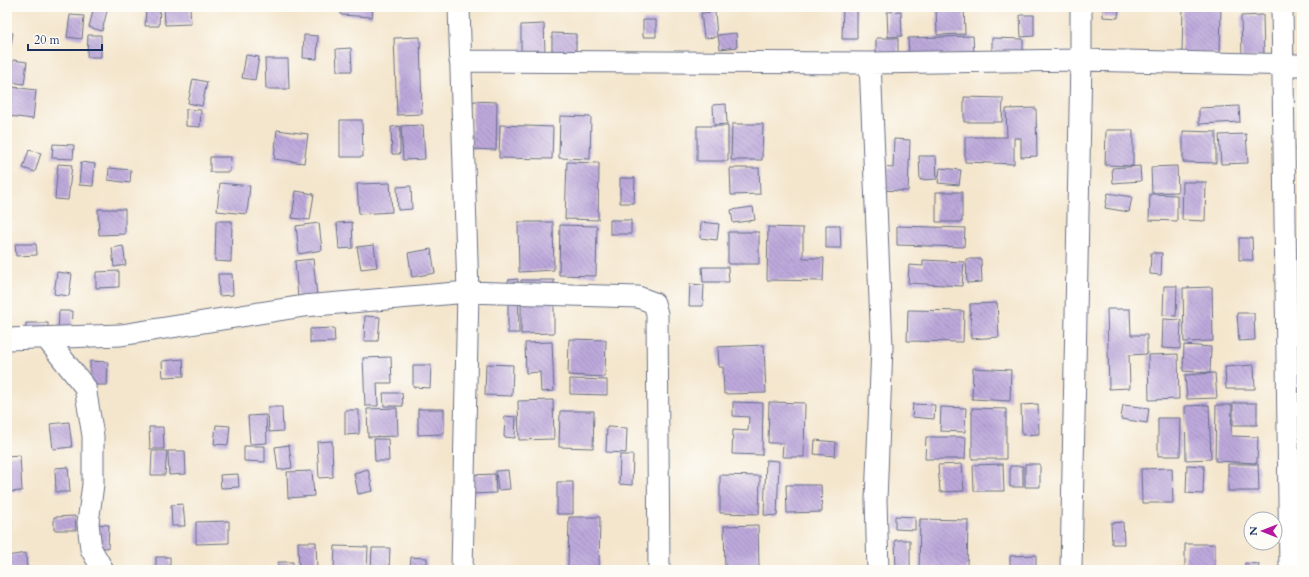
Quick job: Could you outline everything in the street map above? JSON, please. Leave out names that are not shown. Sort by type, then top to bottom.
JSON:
[{"type":"street","points":[[459,7],[468,292],[462,570]]},
{"type":"street","points":[[1071,570],[1081,7]]},
{"type":"street","points":[[1282,7],[1292,65],[1290,570]]},
{"type":"street","points":[[460,62],[870,63],[1081,60],[1292,65]]},
{"type":"street","points":[[870,63],[882,346],[876,500],[878,570]]},
{"type":"street","points":[[7,339],[121,334],[304,306],[468,292],[638,297],[654,302],[657,314],[659,570]]},
{"type":"street","points":[[46,338],[85,387],[93,436],[93,484],[88,523],[91,549],[103,570]]},
{"type":"building","points":[[94,7],[108,7],[102,31],[89,27]]},
{"type":"building","points":[[146,7],[160,7],[159,26],[145,26]]},
{"type":"building","points":[[164,7],[190,7],[191,24],[165,25]]},
{"type":"building","points":[[341,7],[373,7],[372,17],[341,15]]},
{"type":"building","points":[[843,7],[857,7],[857,39],[842,39]]},
{"type":"building","points":[[936,7],[964,7],[965,34],[937,35]]},
{"type":"building","points":[[1103,7],[1119,7],[1118,18],[1103,17]]},
{"type":"building","points":[[1183,7],[1221,7],[1220,54],[1182,53]]},
{"type":"building","points":[[901,11],[902,36],[888,37],[887,12]]},
{"type":"building","points":[[715,12],[717,37],[704,38],[701,13]]},
{"type":"building","points":[[70,15],[84,16],[82,39],[67,37]]},
{"type":"building","points":[[1020,15],[1034,15],[1034,36],[1021,37]]},
{"type":"building","points":[[1263,15],[1264,57],[1242,58],[1241,16]]},
{"type":"building","points":[[643,20],[656,20],[656,37],[643,37]]},
{"type":"building","points":[[544,24],[545,53],[521,53],[521,25]]},
{"type":"building","points":[[7,32],[13,33],[11,46],[7,46]]},
{"type":"building","points":[[552,33],[576,34],[576,53],[552,53]]},
{"type":"building","points":[[736,33],[737,47],[720,49],[718,35]]},
{"type":"building","points":[[88,35],[101,35],[101,57],[87,57]]},
{"type":"building","points":[[304,35],[318,36],[317,59],[303,58]]},
{"type":"building","points":[[973,36],[974,54],[909,57],[908,38]]},
{"type":"building","points":[[420,37],[422,114],[397,115],[394,38]]},
{"type":"building","points":[[876,38],[898,38],[898,59],[876,58]]},
{"type":"building","points":[[992,38],[1023,39],[1023,53],[992,51]]},
{"type":"building","points":[[351,48],[352,71],[337,71],[336,49]]},
{"type":"building","points":[[246,55],[259,57],[255,80],[242,78]]},
{"type":"building","points":[[265,59],[288,59],[289,89],[266,89]]},
{"type":"building","points":[[13,60],[27,62],[24,84],[10,82]]},
{"type":"building","points":[[193,79],[207,82],[202,106],[188,103]]},
{"type":"building","points":[[13,87],[36,90],[33,119],[9,116]]},
{"type":"building","points":[[964,97],[1003,98],[1002,122],[964,122]]},
{"type":"building","points":[[473,101],[497,102],[496,150],[471,149]]},
{"type":"building","points":[[726,104],[727,124],[714,125],[713,105]]},
{"type":"building","points":[[1239,106],[1240,122],[1199,124],[1199,108]]},
{"type":"building","points":[[1036,108],[1037,156],[1021,157],[1021,138],[1014,138],[1014,164],[965,162],[965,137],[1007,137],[1006,109]]},
{"type":"building","points":[[186,109],[201,110],[200,127],[186,126]]},
{"type":"building","points":[[560,116],[591,117],[590,159],[559,158]]},
{"type":"building","points":[[340,120],[362,120],[363,157],[340,157]]},
{"type":"building","points":[[732,124],[763,124],[762,160],[731,160]]},
{"type":"building","points":[[423,125],[425,159],[403,160],[401,126]]},
{"type":"building","points":[[500,125],[553,127],[552,159],[499,158]]},
{"type":"building","points":[[400,126],[400,154],[392,154],[391,127]]},
{"type":"building","points":[[697,126],[728,126],[728,161],[697,161]]},
{"type":"building","points":[[277,130],[308,134],[304,163],[274,159]]},
{"type":"building","points":[[1106,130],[1133,130],[1133,166],[1105,165]]},
{"type":"building","points":[[1183,131],[1216,132],[1216,163],[1183,162]]},
{"type":"building","points":[[1246,134],[1248,163],[1221,164],[1219,135]]},
{"type":"building","points":[[894,139],[910,140],[908,191],[878,190],[879,167],[893,168]]},
{"type":"building","points":[[53,144],[74,145],[73,159],[52,158]]},
{"type":"building","points":[[29,150],[41,153],[35,172],[23,168]]},
{"type":"building","points":[[919,156],[936,156],[937,179],[920,180]]},
{"type":"building","points":[[210,157],[231,157],[230,172],[210,172]]},
{"type":"building","points":[[81,162],[95,164],[93,186],[79,185]]},
{"type":"building","points":[[567,162],[599,163],[598,220],[565,219]]},
{"type":"building","points":[[58,164],[72,165],[68,200],[55,199]]},
{"type":"building","points":[[1140,166],[1141,181],[1113,183],[1112,168]]},
{"type":"building","points":[[1177,166],[1178,192],[1152,193],[1151,167]]},
{"type":"building","points":[[109,168],[131,170],[130,183],[108,180]]},
{"type":"building","points":[[730,168],[759,168],[760,194],[731,195]]},
{"type":"building","points":[[940,168],[961,170],[959,185],[938,183]]},
{"type":"building","points":[[620,178],[635,178],[634,203],[620,203]]},
{"type":"building","points":[[1183,182],[1206,182],[1205,221],[1182,220]]},
{"type":"building","points":[[220,183],[250,186],[247,214],[217,211]]},
{"type":"building","points":[[390,183],[392,212],[359,214],[357,184]]},
{"type":"building","points":[[411,186],[412,209],[398,210],[397,187]]},
{"type":"building","points":[[296,191],[314,194],[310,220],[292,218]]},
{"type":"building","points":[[936,192],[962,192],[962,222],[936,222]]},
{"type":"building","points":[[1108,193],[1132,197],[1129,212],[1105,208]]},
{"type":"building","points":[[1150,194],[1177,195],[1177,221],[1149,220]]},
{"type":"building","points":[[753,207],[755,220],[733,223],[731,210]]},
{"type":"building","points":[[98,209],[125,209],[125,234],[99,235]]},
{"type":"building","points":[[610,220],[631,220],[631,234],[610,234]]},
{"type":"building","points":[[216,221],[232,221],[231,262],[215,261]]},
{"type":"building","points":[[352,222],[353,248],[339,249],[337,223]]},
{"type":"building","points":[[518,222],[553,222],[554,270],[519,272]]},
{"type":"building","points":[[701,222],[719,224],[717,240],[700,238]]},
{"type":"building","points":[[319,223],[322,250],[299,254],[296,226]]},
{"type":"building","points":[[560,225],[597,226],[596,276],[559,275]]},
{"type":"building","points":[[826,225],[840,225],[841,248],[826,248]]},
{"type":"building","points":[[897,226],[965,228],[964,247],[897,245]]},
{"type":"building","points":[[768,227],[803,228],[803,258],[824,258],[823,281],[767,280]]},
{"type":"building","points":[[728,232],[759,232],[759,264],[728,264]]},
{"type":"building","points":[[1239,238],[1252,238],[1253,260],[1239,260]]},
{"type":"building","points":[[15,244],[36,244],[37,255],[16,256]]},
{"type":"building","points":[[374,245],[377,267],[361,269],[357,247]]},
{"type":"building","points":[[123,246],[126,265],[114,267],[112,248]]},
{"type":"building","points":[[431,249],[435,273],[412,277],[408,253]]},
{"type":"building","points":[[1151,253],[1162,253],[1161,275],[1150,274]]},
{"type":"building","points":[[313,259],[317,296],[298,298],[295,261]]},
{"type":"building","points":[[966,259],[981,259],[982,282],[967,283]]},
{"type":"building","points":[[923,260],[964,262],[962,286],[908,283],[909,265],[923,266]]},
{"type":"building","points":[[702,267],[728,267],[729,282],[703,282]]},
{"type":"building","points":[[119,271],[119,287],[96,288],[96,272]]},
{"type":"building","points":[[57,272],[72,274],[69,296],[54,294]]},
{"type":"building","points":[[218,274],[232,274],[233,295],[219,296]]},
{"type":"building","points":[[518,279],[519,333],[508,333],[508,280]]},
{"type":"building","points":[[521,280],[554,280],[554,333],[521,334]]},
{"type":"building","points":[[690,284],[704,285],[703,306],[689,306]]},
{"type":"building","points":[[1164,286],[1177,286],[1176,316],[1163,315]]},
{"type":"building","points":[[1212,287],[1213,341],[1184,342],[1183,288]]},
{"type":"building","points":[[997,303],[999,337],[971,339],[970,304]]},
{"type":"building","points":[[1107,309],[1130,309],[1131,335],[1147,335],[1147,354],[1129,355],[1130,388],[1109,389]]},
{"type":"building","points":[[908,310],[964,311],[963,342],[907,341]]},
{"type":"building","points":[[59,311],[73,311],[72,333],[58,333]]},
{"type":"building","points":[[1237,313],[1254,313],[1255,340],[1239,341]]},
{"type":"building","points":[[365,316],[380,317],[378,341],[364,341]]},
{"type":"building","points":[[1163,319],[1181,320],[1180,349],[1162,348]]},
{"type":"building","points":[[26,323],[48,323],[48,337],[26,337]]},
{"type":"building","points":[[334,328],[335,342],[310,343],[310,329]]},
{"type":"building","points":[[569,339],[606,340],[605,377],[568,375]]},
{"type":"building","points":[[552,342],[554,391],[541,392],[540,372],[526,373],[525,343]]},
{"type":"building","points":[[764,345],[766,393],[724,394],[723,367],[719,367],[718,347]]},
{"type":"building","points":[[1184,345],[1211,347],[1210,373],[1183,371]]},
{"type":"building","points":[[1178,354],[1179,399],[1149,400],[1148,355]]},
{"type":"building","points":[[391,357],[392,383],[377,383],[378,406],[365,406],[363,358]]},
{"type":"building","points":[[183,359],[184,376],[163,377],[162,361]]},
{"type":"building","points":[[90,361],[108,362],[107,385],[90,385]]},
{"type":"building","points":[[486,364],[513,365],[512,396],[485,395]]},
{"type":"building","points":[[413,365],[431,365],[430,388],[413,387]]},
{"type":"building","points":[[1254,365],[1255,389],[1226,389],[1225,367]]},
{"type":"building","points":[[973,368],[1011,370],[1010,401],[972,399]]},
{"type":"building","points":[[1215,373],[1217,398],[1187,399],[1185,375]]},
{"type":"building","points":[[570,379],[607,380],[607,395],[570,394]]},
{"type":"building","points":[[383,393],[402,393],[403,406],[384,406]]},
{"type":"building","points":[[553,400],[554,439],[519,440],[518,401]]},
{"type":"building","points":[[733,402],[763,403],[762,455],[732,454],[733,430],[748,431],[749,417],[733,416]]},
{"type":"building","points":[[769,402],[805,403],[804,457],[782,457],[783,443],[768,443]]},
{"type":"building","points":[[1233,403],[1257,403],[1257,425],[1233,425]]},
{"type":"building","points":[[913,404],[935,405],[934,419],[912,417]]},
{"type":"building","points":[[1038,404],[1039,434],[1022,435],[1021,405]]},
{"type":"building","points":[[1123,405],[1149,408],[1147,423],[1121,419]]},
{"type":"building","points":[[1209,405],[1211,459],[1186,460],[1185,406]]},
{"type":"building","points":[[1216,405],[1232,405],[1231,436],[1258,437],[1257,463],[1215,461]]},
{"type":"building","points":[[268,407],[282,407],[283,431],[269,432]]},
{"type":"building","points":[[941,407],[966,408],[965,432],[940,431]]},
{"type":"building","points":[[397,408],[398,436],[368,437],[367,409]]},
{"type":"building","points":[[972,408],[1006,409],[1006,459],[972,459]]},
{"type":"building","points":[[418,409],[444,409],[444,434],[418,435]]},
{"type":"building","points":[[345,410],[359,410],[359,434],[345,435]]},
{"type":"building","points":[[560,411],[594,411],[593,448],[559,447]]},
{"type":"building","points":[[266,415],[267,443],[250,444],[248,416]]},
{"type":"building","points":[[505,416],[516,417],[515,438],[504,437]]},
{"type":"building","points":[[1158,418],[1181,418],[1180,456],[1158,456]]},
{"type":"building","points":[[69,422],[72,447],[53,449],[50,424]]},
{"type":"building","points":[[216,425],[230,426],[228,445],[214,444]]},
{"type":"building","points":[[149,427],[163,427],[164,449],[150,449]]},
{"type":"building","points":[[607,427],[627,428],[626,453],[606,452]]},
{"type":"building","points":[[926,437],[966,437],[965,459],[925,459]]},
{"type":"building","points":[[374,439],[388,439],[389,461],[375,461]]},
{"type":"building","points":[[815,440],[836,442],[835,456],[814,454]]},
{"type":"building","points":[[332,441],[333,477],[319,478],[317,442]]},
{"type":"building","points":[[289,445],[292,468],[278,470],[275,447]]},
{"type":"building","points":[[244,446],[265,446],[265,462],[244,461]]},
{"type":"building","points":[[152,451],[167,451],[165,475],[151,475]]},
{"type":"building","points":[[168,451],[185,451],[186,474],[169,475]]},
{"type":"building","points":[[20,455],[22,491],[7,492],[7,456]]},
{"type":"building","points":[[620,455],[633,455],[632,485],[619,484]]},
{"type":"building","points":[[766,460],[779,461],[777,516],[764,515]]},
{"type":"building","points":[[962,464],[964,491],[940,492],[938,465]]},
{"type":"building","points":[[1003,464],[1004,491],[974,491],[973,465]]},
{"type":"building","points":[[1025,464],[1040,464],[1040,487],[1025,487]]},
{"type":"building","points":[[1228,464],[1258,464],[1259,491],[1228,491]]},
{"type":"building","points":[[1187,465],[1204,466],[1203,494],[1186,493]]},
{"type":"building","points":[[1010,466],[1023,466],[1023,487],[1010,487]]},
{"type":"building","points":[[68,467],[70,492],[56,492],[55,468]]},
{"type":"building","points":[[1172,468],[1173,503],[1142,503],[1141,469]]},
{"type":"building","points":[[368,469],[373,491],[358,494],[354,473]]},
{"type":"building","points":[[508,470],[510,489],[498,490],[496,471]]},
{"type":"building","points":[[312,471],[314,496],[288,498],[287,472]]},
{"type":"building","points":[[238,474],[239,487],[221,488],[220,475]]},
{"type":"building","points":[[495,474],[496,493],[470,494],[470,475]]},
{"type":"building","points":[[720,475],[760,476],[759,514],[720,513]]},
{"type":"building","points":[[557,482],[573,482],[573,514],[557,514]]},
{"type":"building","points":[[786,485],[821,485],[822,512],[787,513]]},
{"type":"building","points":[[183,504],[185,526],[172,526],[171,505]]},
{"type":"building","points":[[7,506],[11,524],[7,525]]},
{"type":"building","points":[[75,516],[76,530],[54,530],[54,517]]},
{"type":"building","points":[[895,516],[915,517],[915,530],[895,529]]},
{"type":"building","points":[[569,517],[600,517],[599,568],[568,567]]},
{"type":"building","points":[[920,519],[968,520],[967,570],[919,570]]},
{"type":"building","points":[[229,521],[229,543],[196,544],[196,522]]},
{"type":"building","points":[[1123,522],[1124,544],[1112,544],[1111,523]]},
{"type":"building","points":[[96,524],[109,525],[108,548],[95,547]]},
{"type":"building","points":[[758,525],[759,569],[725,570],[724,526]]},
{"type":"building","points":[[895,540],[910,540],[910,570],[896,570]]},
{"type":"building","points":[[298,542],[316,542],[317,570],[299,570]]},
{"type":"building","points":[[1185,544],[1215,544],[1215,570],[1185,570]]},
{"type":"building","points":[[335,546],[368,547],[367,570],[334,570]]},
{"type":"building","points":[[372,548],[390,548],[389,570],[371,570]]},
{"type":"building","points":[[26,553],[27,570],[7,570],[7,556]]},
{"type":"building","points":[[1036,555],[1036,570],[1010,570],[1010,556]]},
{"type":"building","points":[[156,557],[170,557],[170,570],[156,570]]},
{"type":"building","points":[[411,557],[427,558],[427,570],[410,570]]},
{"type":"building","points":[[278,562],[293,562],[293,570],[278,570]]},
{"type":"building","points":[[1245,563],[1259,564],[1258,570],[1245,570]]}]
